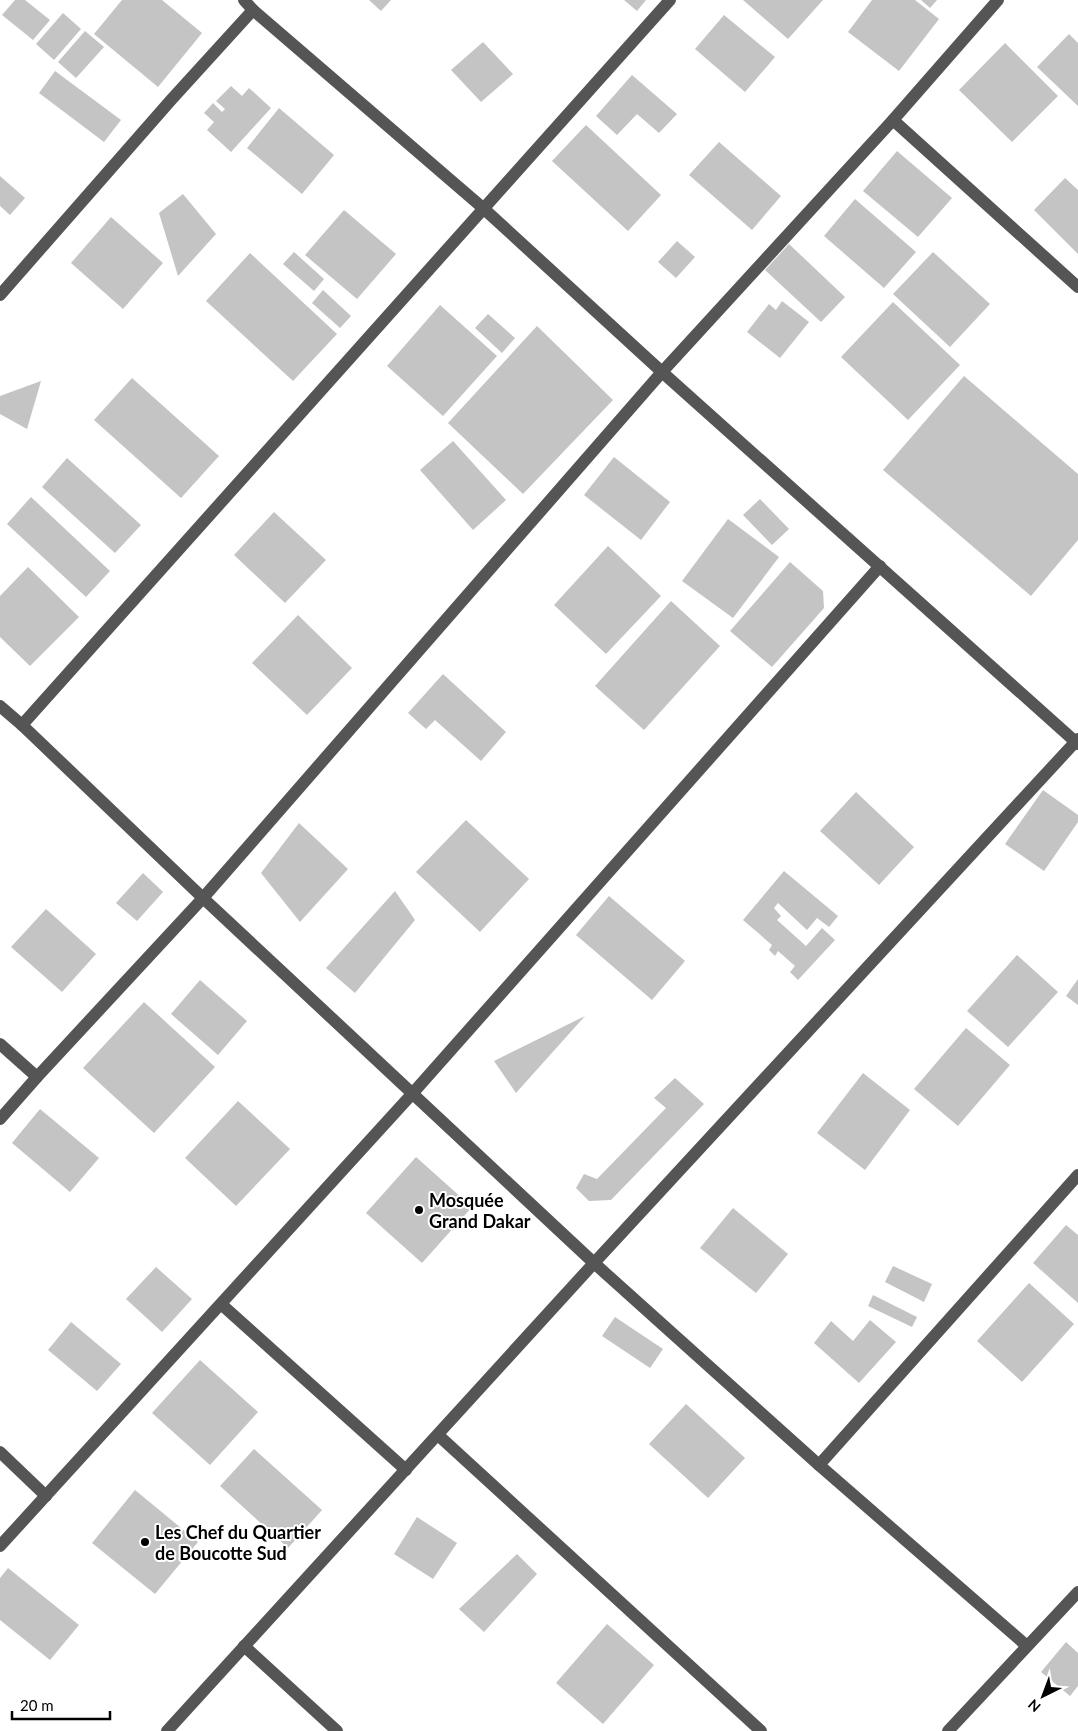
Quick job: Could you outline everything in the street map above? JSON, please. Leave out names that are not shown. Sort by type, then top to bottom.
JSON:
[{"type":"street","points":[[167,1731],[594,1263],[1077,742],[662,372],[483,208],[253,10],[244,0]]},
{"type":"street","points":[[22,725],[670,0]]},
{"type":"street","points":[[0,1119],[203,898],[662,372],[893,120],[998,0]]},
{"type":"street","points":[[0,295],[253,10]]},
{"type":"street","points":[[893,120],[1078,287]]},
{"type":"street","points":[[0,1546],[412,1094],[880,566]]},
{"type":"street","points":[[0,706],[594,1263],[820,1465],[1027,1646]]},
{"type":"street","points":[[0,1044],[37,1077]]},
{"type":"street","points":[[820,1465],[1078,1175]]},
{"type":"street","points":[[221,1304],[406,1470]]},
{"type":"street","points":[[438,1435],[761,1731]]},
{"type":"street","points":[[0,1452],[46,1496]]},
{"type":"street","points":[[948,1731],[1078,1592]]},
{"type":"street","points":[[244,1646],[337,1731]]},
{"type":"building","points":[[15,0],[25,0],[50,20],[33,40],[2,15]]},
{"type":"building","points":[[122,0],[162,0],[202,33],[158,87],[94,34]]},
{"type":"building","points":[[369,0],[391,0],[381,11]]},
{"type":"building","points":[[624,0],[646,0],[637,11]]},
{"type":"building","points":[[743,0],[823,0],[788,39]]},
{"type":"building","points":[[872,0],[915,0],[939,19],[899,71],[848,32]]},
{"type":"building","points":[[921,0],[937,0],[930,8]]},
{"type":"building","points":[[63,13],[81,29],[54,60],[36,44]]},
{"type":"building","points":[[724,15],[775,57],[745,92],[695,49]]},
{"type":"building","points":[[85,31],[104,47],[76,78],[58,62]]},
{"type":"building","points":[[1069,34],[1078,43],[1078,106],[1037,67]]},
{"type":"building","points":[[483,42],[513,74],[481,102],[451,70]]},
{"type":"building","points":[[1005,43],[1058,96],[1012,142],[959,90]]},
{"type":"building","points":[[55,71],[121,120],[104,142],[39,93]]},
{"type":"building","points":[[632,75],[677,114],[659,133],[637,114],[617,135],[596,116]]},
{"type":"building","points":[[231,86],[242,96],[249,88],[271,108],[231,152],[207,130],[214,122],[204,113],[213,103],[222,112],[225,109],[216,101]]},
{"type":"building","points":[[279,108],[334,155],[302,194],[247,148]]},
{"type":"building","points":[[586,125],[661,195],[628,231],[552,161]]},
{"type":"building","points":[[719,142],[781,196],[752,230],[689,175]]},
{"type":"building","points":[[897,151],[952,198],[918,237],[863,191]]},
{"type":"building","points":[[0,176],[25,198],[10,215],[0,206]]},
{"type":"building","points":[[1065,178],[1078,190],[1078,254],[1034,210]]},
{"type":"building","points":[[183,194],[216,234],[178,276],[159,213]]},
{"type":"building","points":[[855,199],[916,252],[884,288],[824,236]]},
{"type":"building","points":[[344,210],[396,254],[357,299],[305,255]]},
{"type":"building","points":[[111,217],[163,263],[123,309],[71,263]]},
{"type":"building","points":[[677,241],[695,257],[676,278],[658,262]]},
{"type":"building","points":[[789,244],[845,297],[821,322],[765,270]]},
{"type":"building","points":[[294,252],[324,279],[314,291],[283,264]]},
{"type":"building","points":[[933,252],[990,304],[950,347],[893,294]]},
{"type":"building","points":[[250,253],[337,334],[293,381],[206,301]]},
{"type":"building","points":[[323,290],[351,316],[340,328],[312,303]]},
{"type":"building","points":[[782,301],[809,322],[780,358],[747,332],[769,304],[776,310]]},
{"type":"building","points":[[893,302],[960,365],[908,420],[841,357]]},
{"type":"building","points":[[440,305],[497,356],[443,416],[387,366]]},
{"type":"building","points":[[488,314],[515,338],[502,353],[475,328]]},
{"type":"building","points":[[537,326],[613,400],[523,494],[448,423]]},
{"type":"building","points":[[964,376],[1078,474],[1078,540],[1031,596],[883,470]]},
{"type":"building","points":[[132,378],[219,456],[181,498],[94,420]]},
{"type":"building","points":[[41,381],[27,429],[0,414],[0,396]]},
{"type":"building","points":[[453,441],[506,500],[473,530],[420,470]]},
{"type":"building","points":[[614,457],[670,502],[641,540],[584,495]]},
{"type":"building","points":[[67,458],[141,525],[115,553],[42,487]]},
{"type":"building","points":[[31,497],[110,571],[86,597],[7,524]]},
{"type":"building","points":[[760,499],[789,529],[772,545],[743,515]]},
{"type":"building","points":[[274,512],[326,560],[285,603],[234,555]]},
{"type":"building","points":[[728,519],[779,557],[733,618],[682,581]]},
{"type":"building","points":[[608,546],[661,596],[606,654],[554,605]]},
{"type":"building","points":[[790,562],[823,591],[824,608],[772,667],[730,631]]},
{"type":"building","points":[[28,567],[79,617],[30,666],[0,637],[0,596]]},
{"type":"building","points":[[671,601],[720,646],[644,730],[595,686]]},
{"type":"building","points":[[298,615],[352,668],[307,715],[252,663]]},
{"type":"building","points":[[443,674],[506,732],[481,761],[435,720],[426,729],[408,713]]},
{"type":"building","points":[[1043,790],[1078,815],[1078,822],[1044,871],[1005,844]]},
{"type":"building","points":[[856,792],[914,847],[879,885],[820,831]]},
{"type":"building","points":[[466,820],[529,879],[480,932],[416,872]]},
{"type":"building","points":[[299,823],[348,869],[300,922],[261,873]]},
{"type":"building","points":[[784,871],[838,916],[829,927],[817,918],[807,930],[778,903],[774,908],[781,916],[777,920],[806,946],[822,928],[835,940],[798,980],[790,972],[795,966],[778,951],[775,956],[769,950],[772,945],[743,920]]},
{"type":"building","points":[[143,873],[163,892],[137,921],[116,903]]},
{"type":"building","points":[[395,891],[415,920],[355,993],[326,968]]},
{"type":"building","points":[[609,896],[685,961],[652,1000],[576,935]]},
{"type":"building","points":[[46,909],[96,954],[62,992],[11,947]]},
{"type":"building","points":[[1017,955],[1058,992],[1008,1047],[967,1011]]},
{"type":"building","points":[[1078,979],[1078,1005],[1066,996]]},
{"type":"building","points":[[200,980],[247,1021],[218,1055],[171,1014]]},
{"type":"building","points":[[144,1002],[215,1067],[154,1133],[83,1068]]},
{"type":"building","points":[[585,1016],[516,1093],[494,1061]]},
{"type":"building","points":[[966,1028],[1010,1065],[958,1126],[914,1089]]},
{"type":"building","points":[[863,1073],[910,1110],[865,1170],[817,1133]]},
{"type":"building","points":[[675,1078],[704,1104],[611,1200],[589,1201],[576,1188],[584,1174],[597,1179],[666,1108],[654,1098]]},
{"type":"building","points":[[238,1101],[290,1149],[236,1206],[185,1158]]},
{"type":"building","points":[[40,1109],[99,1158],[70,1192],[12,1143]]},
{"type":"building","name":"Mosquée Grand Dakar","points":[[416,1157],[472,1207],[422,1263],[366,1213]]},
{"type":"building","points":[[733,1208],[788,1254],[756,1293],[700,1248]]},
{"type":"building","points":[[1066,1225],[1078,1235],[1078,1303],[1033,1263]]},
{"type":"building","points":[[893,1266],[932,1284],[924,1302],[885,1282]]},
{"type":"building","points":[[156,1267],[192,1299],[162,1332],[126,1299]]},
{"type":"building","points":[[1029,1283],[1074,1324],[1022,1382],[977,1341]]},
{"type":"building","points":[[873,1295],[917,1317],[912,1327],[868,1306]]},
{"type":"building","points":[[615,1317],[663,1349],[650,1368],[602,1336]]},
{"type":"building","points":[[870,1320],[896,1342],[859,1383],[814,1343],[831,1321],[853,1341]]},
{"type":"building","points":[[71,1322],[121,1364],[97,1391],[48,1350]]},
{"type":"building","points":[[200,1360],[258,1412],[210,1465],[152,1413]]},
{"type":"building","points":[[686,1404],[745,1458],[708,1498],[649,1444]]},
{"type":"building","points":[[254,1449],[322,1510],[288,1548],[220,1486]]},
{"type":"building","name":"Les Chef du Quartier de Boucotte Sud","points":[[135,1490],[198,1542],[155,1594],[92,1543]]},
{"type":"building","points":[[417,1517],[457,1543],[433,1579],[394,1554]]},
{"type":"building","points":[[517,1554],[537,1574],[484,1632],[459,1609]]},
{"type":"building","points":[[8,1568],[79,1625],[50,1660],[0,1620],[0,1578]]},
{"type":"building","points":[[607,1624],[654,1665],[603,1724],[556,1683]]},
{"type":"building","points":[[1066,1642],[1078,1653],[1078,1686],[1070,1696],[1041,1672]]},
{"type":"place","name":"Mosquée Grand Dakar","points":[[419,1210]]},
{"type":"place","name":"Les Chef du Quartier de Boucotte Sud","points":[[145,1542]]}]
